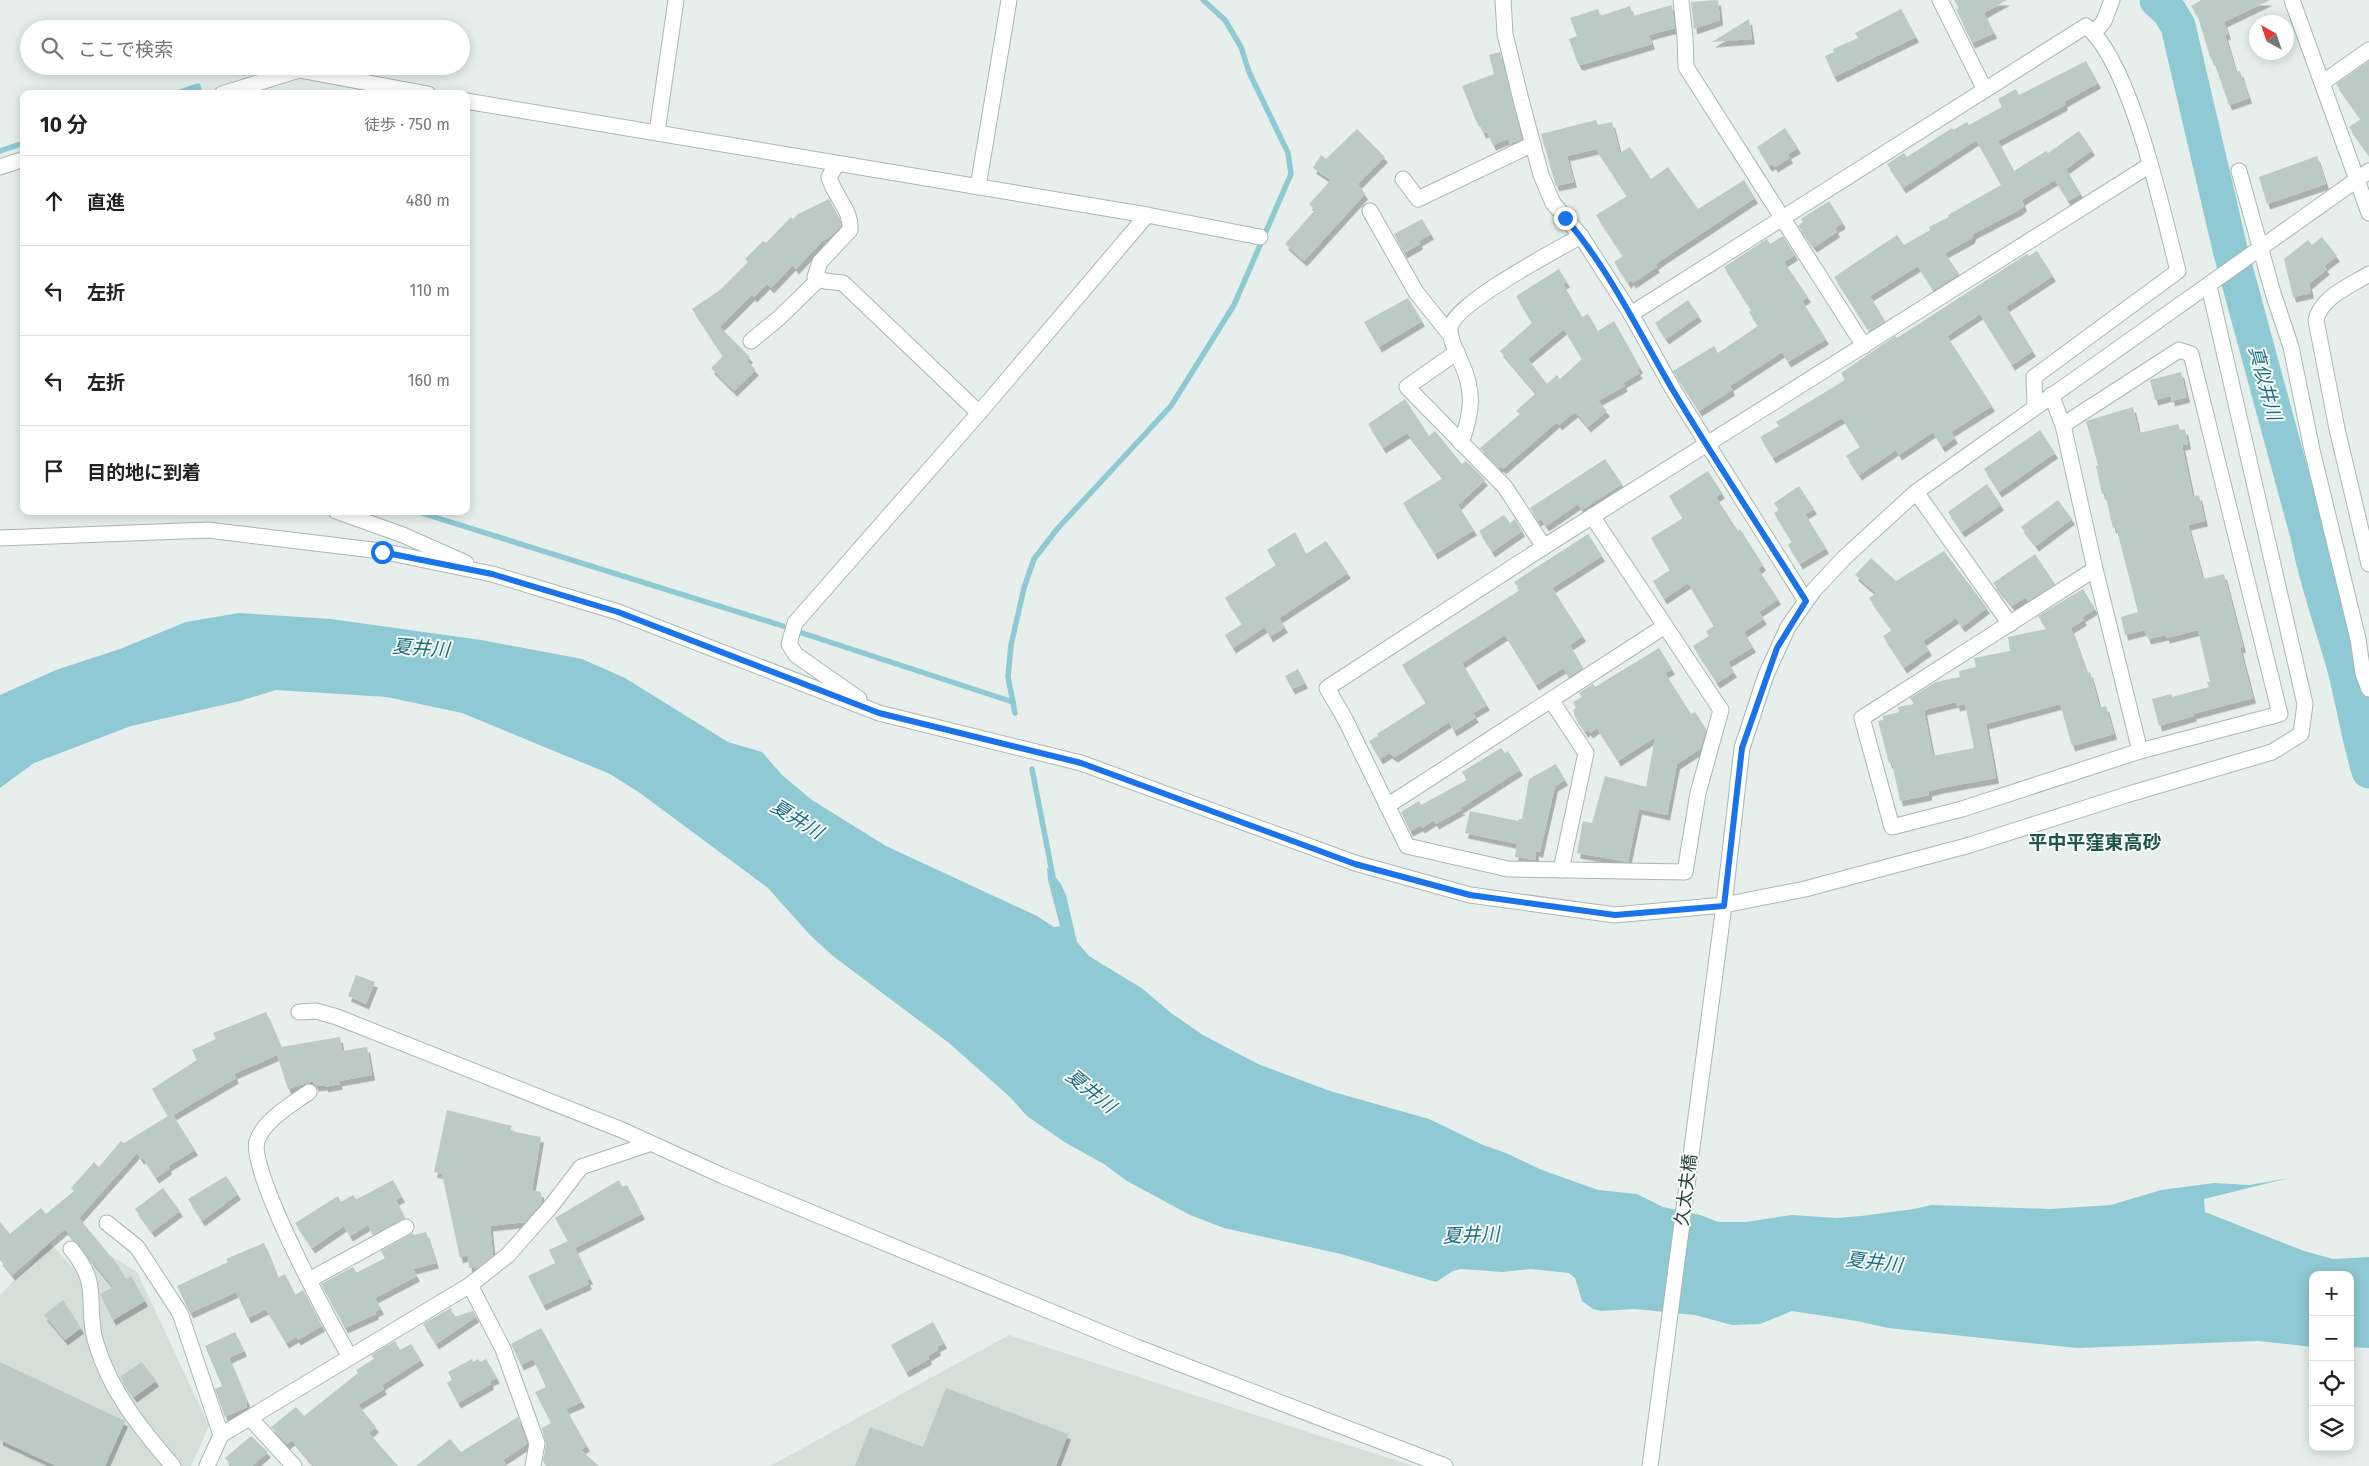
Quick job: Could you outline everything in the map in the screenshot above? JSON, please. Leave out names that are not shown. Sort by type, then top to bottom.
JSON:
[{"type":"street","points":[[657,132],[676,0]]},
{"type":"street","points":[[978,187],[1009,0]]},
{"type":"street","points":[[1503,0],[1505,34],[1540,175],[1553,203],[1581,236],[1630,314],[1707,445],[1806,601]]},
{"type":"street","points":[[1681,0],[1686,67],[1864,346]]},
{"type":"street","points":[[1940,0],[1984,90]]},
{"type":"street","points":[[2094,33],[2104,21],[2112,0]]},
{"type":"street","points":[[2292,0],[2369,213]]},
{"type":"street","points":[[1630,314],[2086,26],[2094,33],[2124,87],[2150,164],[2178,270],[2034,377],[2035,406]]},
{"type":"street","points":[[2322,83],[2369,50]]},
{"type":"street","points":[[235,90],[283,75]]},
{"type":"street","points":[[326,75],[406,90]]},
{"type":"street","points":[[470,102],[1147,215],[1260,237]]},
{"type":"street","points":[[1403,179],[1418,199],[1533,144]]},
{"type":"street","points":[[0,167],[20,160]]},
{"type":"street","points":[[837,164],[829,176],[831,186],[850,218],[850,230],[820,262],[815,277],[843,283],[979,413]]},
{"type":"street","points":[[1592,516],[1721,710],[1698,793],[1684,872],[1508,869],[1407,846],[1327,688],[1544,546],[2150,164]]},
{"type":"street","points":[[2239,171],[2259,250],[2291,347],[2312,450],[2358,639],[2363,674],[2369,689]]},
{"type":"street","name":"久太夫橋","points":[[1650,1466],[1723,910],[1742,748],[1777,648],[1806,601],[1845,556],[1916,492],[2369,171]]},
{"type":"street","points":[[1370,211],[1416,292],[1450,336],[1468,377],[1471,411],[1461,443]]},
{"type":"street","points":[[879,713],[796,655],[789,644],[794,623],[979,413],[1147,215]]},
{"type":"street","points":[[1450,336],[1453,319],[1481,295],[1581,236]]},
{"type":"street","points":[[2369,274],[2329,299],[2318,310],[2316,320],[2337,428],[2369,564]]},
{"type":"street","points":[[751,341],[779,318],[819,279]]},
{"type":"street","points":[[0,538],[208,530],[382,552],[492,574],[618,612],[879,713],[1081,763],[1355,864],[1470,895],[1615,915],[1723,910],[1970,845],[2126,795],[2272,752],[2301,734],[2305,704],[2209,286]]},
{"type":"street","points":[[2063,425],[2179,350],[2191,354],[2280,714],[2140,751],[1962,809],[1892,827],[1862,718],[2095,570]]},
{"type":"street","points":[[1456,352],[1407,387],[1505,487],[1544,546]]},
{"type":"street","points":[[2051,395],[2063,425],[2095,570],[2140,751]]},
{"type":"street","points":[[1916,492],[2010,624]]},
{"type":"street","points":[[347,515],[403,535],[492,574]]},
{"type":"street","points":[[1387,806],[1666,626]]},
{"type":"street","points":[[1551,700],[1586,752],[1561,870]]},
{"type":"street","points":[[299,1012],[316,1011],[344,1020],[622,1130],[649,1144],[1139,1348],[1445,1466]]},
{"type":"street","points":[[309,1092],[266,1126],[260,1133],[256,1150],[258,1164],[278,1213],[328,1320],[350,1357]]},
{"type":"street","points":[[207,1466],[221,1435],[470,1285],[508,1255],[552,1205],[581,1167],[649,1144]]},
{"type":"street","points":[[107,1223],[137,1247],[180,1313],[221,1435]]},
{"type":"street","points":[[309,1280],[406,1227]]},
{"type":"street","points":[[71,1249],[84,1265],[90,1284],[93,1329],[108,1377],[137,1425],[173,1466]]},
{"type":"street","points":[[470,1285],[502,1349],[536,1443],[533,1466]]},
{"type":"street","points":[[250,1418],[294,1466]]},
{"type":"shaded area","points":[[50,1243],[80,1275],[110,1255],[137,1272],[209,1426],[191,1466],[0,1466],[0,1295]]},
{"type":"shaded area","points":[[1009,1335],[1413,1466],[770,1466]]},
{"type":"water","name":"夏井川","points":[[239,613],[331,619],[481,640],[582,659],[625,678],[728,742],[762,752],[782,775],[812,800],[886,846],[1037,916],[1054,927],[1060,926],[1048,880],[1047,867],[1061,884],[1066,895],[1077,942],[1089,956],[1143,989],[1171,1013],[1203,1035],[1258,1064],[1330,1091],[1429,1119],[1542,1170],[1598,1190],[1637,1194],[1663,1207],[1700,1215],[1718,1222],[1746,1222],[1791,1215],[1837,1218],[1914,1209],[1931,1205],[2051,1209],[2111,1205],[2161,1190],[2214,1183],[2249,1185],[2289,1178],[2204,1199],[2205,1212],[2304,1251],[2333,1259],[2369,1257],[2369,1348],[2354,1347],[2354,1271],[2309,1271],[2309,1347],[2258,1341],[2077,1348],[1888,1328],[1792,1311],[1760,1324],[1732,1325],[1695,1315],[1635,1309],[1601,1311],[1593,1309],[1582,1301],[1575,1278],[1569,1273],[1531,1269],[1502,1272],[1461,1269],[1453,1271],[1436,1282],[1341,1254],[1224,1228],[1190,1215],[1127,1181],[1104,1164],[1066,1143],[1027,1116],[1010,1097],[949,1043],[833,956],[810,935],[768,888],[640,793],[610,774],[462,713],[387,697],[276,690],[240,701],[131,726],[34,763],[0,788],[0,695],[56,670],[120,649],[186,622]]},
{"type":"building","points":[[1718,0],[1720,20],[1694,29],[1691,2]]},
{"type":"building","points":[[1954,0],[2007,0],[1984,13],[1994,33],[1972,43],[1956,9],[1959,8]]},
{"type":"building","points":[[2201,0],[2270,0],[2224,22],[2228,34],[2225,35],[2236,72],[2240,71],[2249,98],[2229,105],[2213,59],[2211,60],[2198,17],[2191,6]]},
{"type":"building","points":[[1672,5],[1675,28],[1649,35],[1652,44],[1581,65],[1578,64],[1569,39],[1577,36],[1570,18],[1598,9],[1600,16],[1630,6],[1633,16]]},
{"type":"building","points":[[1901,9],[1916,37],[1834,77],[1825,56],[1834,52],[1833,49],[1858,38],[1855,33]]},
{"type":"building","points":[[1749,19],[1752,39],[1712,42]]},
{"type":"building","points":[[1500,52],[1522,139],[1510,144],[1508,139],[1493,145],[1487,132],[1483,133],[1478,121],[1476,121],[1462,86],[1494,74],[1489,55]]},
{"type":"building","points":[[2086,61],[2098,83],[2064,102],[2065,105],[1998,141],[2014,171],[2046,151],[2048,153],[2079,131],[2092,150],[2066,169],[2081,194],[2068,201],[2055,180],[2022,200],[2024,206],[2019,210],[1973,234],[1972,238],[1945,253],[1959,274],[1933,290],[1918,266],[1870,296],[1885,321],[1869,331],[1834,277],[1897,235],[1904,245],[1930,230],[1929,227],[1949,217],[1948,215],[2001,185],[1976,140],[1903,188],[1887,164],[1904,153],[1907,157],[1952,128],[1953,130],[1967,122],[1969,125],[2002,107],[1998,99],[2016,89],[2019,95]]},
{"type":"building","points":[[2369,61],[2369,155],[2349,127],[2361,119],[2336,84]]},
{"type":"building","points":[[1596,120],[1598,125],[1612,122],[1620,153],[1630,147],[1651,179],[1668,167],[1698,209],[1744,180],[1755,198],[1663,259],[1655,265],[1657,267],[1633,283],[1631,280],[1628,283],[1614,262],[1623,256],[1596,215],[1627,196],[1596,149],[1567,156],[1574,182],[1556,186],[1541,134]]},
{"type":"building","points":[[1785,128],[1798,148],[1788,154],[1790,158],[1775,167],[1773,164],[1769,166],[1757,147]]},
{"type":"building","points":[[1357,129],[1385,157],[1358,184],[1365,194],[1304,261],[1285,244],[1315,210],[1309,204],[1331,180],[1313,168],[1321,155],[1326,159]]},
{"type":"building","points":[[2317,156],[2326,184],[2267,204],[2259,177]]},
{"type":"building","points":[[829,199],[841,226],[831,236],[822,241],[796,269],[793,265],[771,288],[767,284],[754,297],[752,295],[720,327],[750,357],[747,361],[756,370],[734,391],[711,368],[723,356],[692,309],[720,290],[748,262],[745,259],[763,241],[766,243],[791,217],[793,219],[798,214]]},
{"type":"building","points":[[1829,201],[1843,223],[1835,228],[1837,232],[1814,247],[1798,226],[1803,222],[1801,219]]},
{"type":"building","points":[[1422,219],[1431,234],[1419,241],[1420,244],[1404,253],[1394,234]]},
{"type":"building","points":[[1783,236],[1795,255],[1784,262],[1808,297],[1802,301],[1826,339],[1788,362],[1782,352],[1730,386],[1732,390],[1699,411],[1673,371],[1714,346],[1718,353],[1758,326],[1749,312],[1751,310],[1724,267],[1767,239],[1770,244]]},
{"type":"building","points":[[2322,237],[2337,256],[2324,266],[2327,269],[2309,284],[2311,293],[2293,297],[2284,259],[2308,240],[2312,245]]},
{"type":"building","points":[[2037,251],[2053,276],[2006,307],[2033,351],[2012,365],[1980,314],[1947,336],[1992,406],[1951,432],[1955,438],[1942,447],[1933,432],[1899,455],[1896,450],[1859,475],[1846,456],[1860,447],[1842,418],[1773,458],[1760,437],[1779,426],[1776,422],[1845,380],[1841,373],[1895,336],[1897,338],[2027,254],[2029,256]]},
{"type":"building","points":[[1559,269],[1567,282],[1563,284],[1582,317],[1588,314],[1598,331],[1614,321],[1640,368],[1637,370],[1640,373],[1623,383],[1625,386],[1598,401],[1607,411],[1588,427],[1575,412],[1559,425],[1557,422],[1503,469],[1501,466],[1499,468],[1480,448],[1520,414],[1516,411],[1536,393],[1500,351],[1532,323],[1516,296]],"holes":[[[1564,329],[1582,359],[1560,379],[1557,375],[1547,384],[1528,359]]]},
{"type":"building","points":[[1408,298],[1422,321],[1379,347],[1364,322]]},
{"type":"building","points":[[1688,300],[1699,316],[1666,339],[1655,323]]},
{"type":"building","points":[[2181,372],[2187,397],[2172,401],[2171,396],[2155,400],[2150,380]]},
{"type":"building","points":[[1405,399],[1429,436],[1435,431],[1462,464],[1466,461],[1485,480],[1458,505],[1474,530],[1435,554],[1403,503],[1443,478],[1407,433],[1383,448],[1368,424]]},
{"type":"building","points":[[2133,407],[2139,433],[2178,424],[2180,430],[2185,429],[2188,444],[2182,445],[2193,497],[2199,495],[2205,521],[2188,525],[2203,579],[2224,574],[2243,647],[2240,648],[2253,698],[2193,714],[2194,716],[2159,726],[2152,699],[2171,694],[2172,697],[2209,687],[2207,682],[2210,682],[2198,630],[2167,638],[2166,635],[2148,639],[2145,630],[2125,635],[2121,617],[2138,612],[2116,527],[2113,528],[2105,494],[2102,494],[2096,466],[2098,465],[2086,421]]},
{"type":"building","points":[[2040,430],[2055,453],[1999,492],[1984,469]]},
{"type":"building","points":[[1605,459],[1622,484],[1582,510],[1578,504],[1546,526],[1541,519],[1538,521],[1530,508]]},
{"type":"building","points":[[1708,471],[1722,493],[1716,497],[1738,531],[1740,529],[1763,565],[1758,569],[1778,599],[1759,612],[1764,619],[1744,632],[1753,647],[1728,662],[1734,672],[1717,683],[1693,646],[1709,636],[1706,631],[1714,626],[1688,583],[1664,599],[1653,581],[1670,570],[1651,538],[1683,518],[1669,496]]},
{"type":"building","points":[[1987,484],[2001,505],[1962,532],[1948,512]]},
{"type":"building","points":[[1799,486],[1814,509],[1805,514],[1826,548],[1800,564],[1788,545],[1792,542],[1774,513],[1779,510],[1774,503]]},
{"type":"building","points":[[2058,500],[2072,519],[2036,546],[2021,527]]},
{"type":"building","points":[[1504,515],[1510,523],[1515,519],[1522,531],[1492,552],[1479,531]]},
{"type":"building","points":[[1295,532],[1306,554],[1326,541],[1348,573],[1279,618],[1285,627],[1270,637],[1265,627],[1233,648],[1225,635],[1242,624],[1225,598],[1276,565],[1267,550]]},
{"type":"building","points":[[1588,534],[1602,556],[1552,588],[1583,636],[1570,645],[1583,668],[1569,677],[1563,668],[1536,685],[1505,635],[1462,663],[1487,705],[1473,713],[1476,717],[1454,731],[1449,722],[1395,757],[1389,753],[1380,759],[1369,741],[1426,703],[1402,665],[1520,590],[1514,582]]},
{"type":"building","points":[[1944,551],[1987,608],[1962,627],[1956,618],[1923,641],[1929,650],[1904,668],[1883,636],[1892,630],[1869,598],[1876,593],[1855,575],[1871,558],[1896,581]]},
{"type":"building","points":[[2035,554],[2055,584],[2028,601],[2026,597],[2012,606],[1993,583]]},
{"type":"building","points":[[2083,589],[2095,609],[2082,617],[2084,620],[2071,628],[2087,673],[2090,672],[2100,708],[2106,706],[2114,734],[2072,746],[2060,704],[1986,724],[1996,778],[1941,788],[1929,791],[1929,795],[1900,801],[1892,762],[1889,763],[1878,721],[1883,720],[1883,716],[1899,712],[1898,707],[1914,704],[1910,698],[1936,682],[1960,677],[1959,671],[1976,667],[1974,658],[2010,651],[2008,637],[2046,629],[2038,616]],"holes":[[[1956,702],[1957,706],[1965,704],[1974,748],[1933,756],[1924,710]]]},
{"type":"building","points":[[1659,648],[1672,669],[1665,673],[1691,714],[1695,712],[1706,729],[1700,749],[1677,764],[1667,815],[1639,809],[1628,862],[1577,853],[1583,821],[1592,823],[1605,776],[1646,787],[1655,737],[1618,761],[1597,728],[1590,733],[1588,730],[1585,732],[1575,717],[1573,710],[1576,708],[1573,702],[1582,697],[1579,693],[1593,684],[1595,687]]},
{"type":"building","points":[[1298,669],[1305,683],[1292,689],[1285,676]]},
{"type":"building","points":[[1501,748],[1505,753],[1508,751],[1520,770],[1459,809],[1463,809],[1436,824],[1434,820],[1422,828],[1420,826],[1410,831],[1401,812],[1419,801],[1421,805],[1467,780],[1462,772]]},
{"type":"building","points":[[1556,764],[1565,780],[1555,786],[1540,852],[1536,851],[1535,860],[1515,857],[1517,844],[1465,833],[1470,811],[1518,821],[1522,819],[1529,779]]},
{"type":"building","points":[[356,975],[375,982],[366,1004],[348,996]]},
{"type":"building","points":[[266,1012],[281,1047],[340,1037],[342,1051],[367,1047],[372,1075],[339,1081],[340,1084],[325,1087],[325,1085],[316,1086],[313,1081],[288,1089],[277,1055],[234,1074],[236,1078],[173,1115],[195,1150],[168,1166],[169,1169],[156,1178],[143,1158],[141,1159],[137,1153],[79,1218],[117,1264],[126,1279],[131,1276],[145,1301],[113,1320],[100,1294],[113,1287],[65,1229],[12,1275],[0,1260],[0,1222],[10,1234],[41,1208],[46,1214],[74,1191],[71,1188],[94,1162],[99,1167],[121,1141],[124,1143],[168,1116],[152,1089],[197,1060],[192,1050],[216,1039],[213,1033]]},
{"type":"building","points":[[447,1110],[512,1126],[510,1131],[541,1137],[532,1190],[541,1192],[542,1202],[525,1222],[490,1226],[493,1255],[477,1268],[469,1268],[468,1255],[460,1258],[442,1174],[434,1172]]},
{"type":"building","points":[[226,1176],[238,1194],[202,1221],[188,1199]]},
{"type":"building","points":[[393,1180],[402,1197],[396,1200],[405,1218],[373,1235],[368,1225],[350,1236],[344,1226],[312,1248],[295,1223],[338,1196],[341,1202],[353,1195],[356,1199]]},
{"type":"building","points":[[619,1180],[622,1187],[627,1185],[642,1214],[575,1248],[590,1279],[587,1280],[589,1284],[543,1305],[528,1276],[555,1263],[549,1250],[568,1241],[555,1218]]},
{"type":"building","points":[[163,1188],[180,1211],[152,1232],[135,1209]]},
{"type":"building","points":[[426,1232],[436,1263],[413,1269],[417,1276],[375,1298],[381,1309],[375,1312],[376,1314],[345,1328],[321,1284],[353,1267],[358,1272],[385,1258],[381,1251],[413,1233],[414,1235]]},
{"type":"building","points":[[264,1243],[278,1278],[285,1274],[295,1295],[303,1290],[322,1326],[298,1340],[296,1337],[286,1343],[266,1309],[248,1318],[236,1292],[190,1313],[177,1286],[228,1262],[226,1259]]},
{"type":"building","points":[[63,1300],[81,1328],[65,1340],[44,1315]]},
{"type":"building","points":[[451,1308],[454,1317],[473,1311],[476,1317],[436,1344],[423,1324]]},
{"type":"building","points":[[933,1322],[944,1343],[937,1347],[938,1350],[928,1356],[929,1359],[906,1372],[891,1345]]},
{"type":"building","points":[[541,1328],[582,1402],[566,1409],[587,1446],[581,1450],[599,1466],[546,1466],[543,1461],[546,1444],[542,1428],[551,1423],[535,1392],[546,1387],[533,1359],[521,1365],[511,1344]]},
{"type":"building","points":[[235,1332],[244,1351],[229,1358],[247,1401],[247,1407],[225,1417],[215,1389],[222,1386],[205,1346]]},
{"type":"building","points":[[395,1341],[400,1350],[411,1344],[421,1360],[382,1385],[384,1389],[358,1405],[376,1427],[369,1433],[398,1466],[314,1466],[292,1440],[287,1444],[271,1427],[296,1407],[304,1416],[358,1373],[356,1370],[374,1359],[371,1355]]},
{"type":"building","points":[[472,1359],[473,1362],[478,1359],[480,1362],[486,1359],[497,1378],[490,1381],[491,1384],[458,1403],[447,1383],[452,1380],[448,1372]]},
{"type":"building","points":[[0,1362],[125,1421],[105,1466],[56,1466],[0,1440]]},
{"type":"building","points":[[142,1362],[156,1381],[134,1397],[120,1377]]},
{"type":"building","points":[[946,1388],[1068,1434],[1056,1466],[855,1466],[870,1427],[923,1447]]},
{"type":"building","points":[[518,1417],[527,1444],[503,1460],[507,1466],[416,1466],[450,1439],[461,1452]]},
{"type":"building","points":[[251,1436],[268,1452],[252,1466],[232,1466],[225,1458]]},
{"type":"waterway","points":[[1015,713],[1008,677],[1011,645],[1024,588],[1034,559],[1058,528],[1171,406],[1234,305],[1291,174],[1288,153],[1249,72],[1241,47],[1225,20],[1203,0]]},
{"type":"waterway","name":"真似井川","points":[[2157,0],[2169,11],[2178,26],[2230,249],[2308,536],[2319,584],[2343,662],[2369,771]]},
{"type":"waterway","points":[[186,90],[198,86],[199,90]]},
{"type":"waterway","points":[[0,151],[20,144]]},
{"type":"waterway","points":[[428,515],[783,626]]},
{"type":"waterway","points":[[799,632],[1013,702]]},
{"type":"waterway","points":[[1032,769],[1053,877]]},
{"type":"district","name":"平中平窪東高砂","points":[[2095,842]]},
{"type":"route","points":[[382,552],[492,574],[618,612],[879,713],[1081,763],[1355,864],[1470,895],[1615,915],[1724,906],[1742,748],[1777,648],[1788,627],[1806,601],[1674,391],[1630,314],[1581,236],[1565,218]]}]
